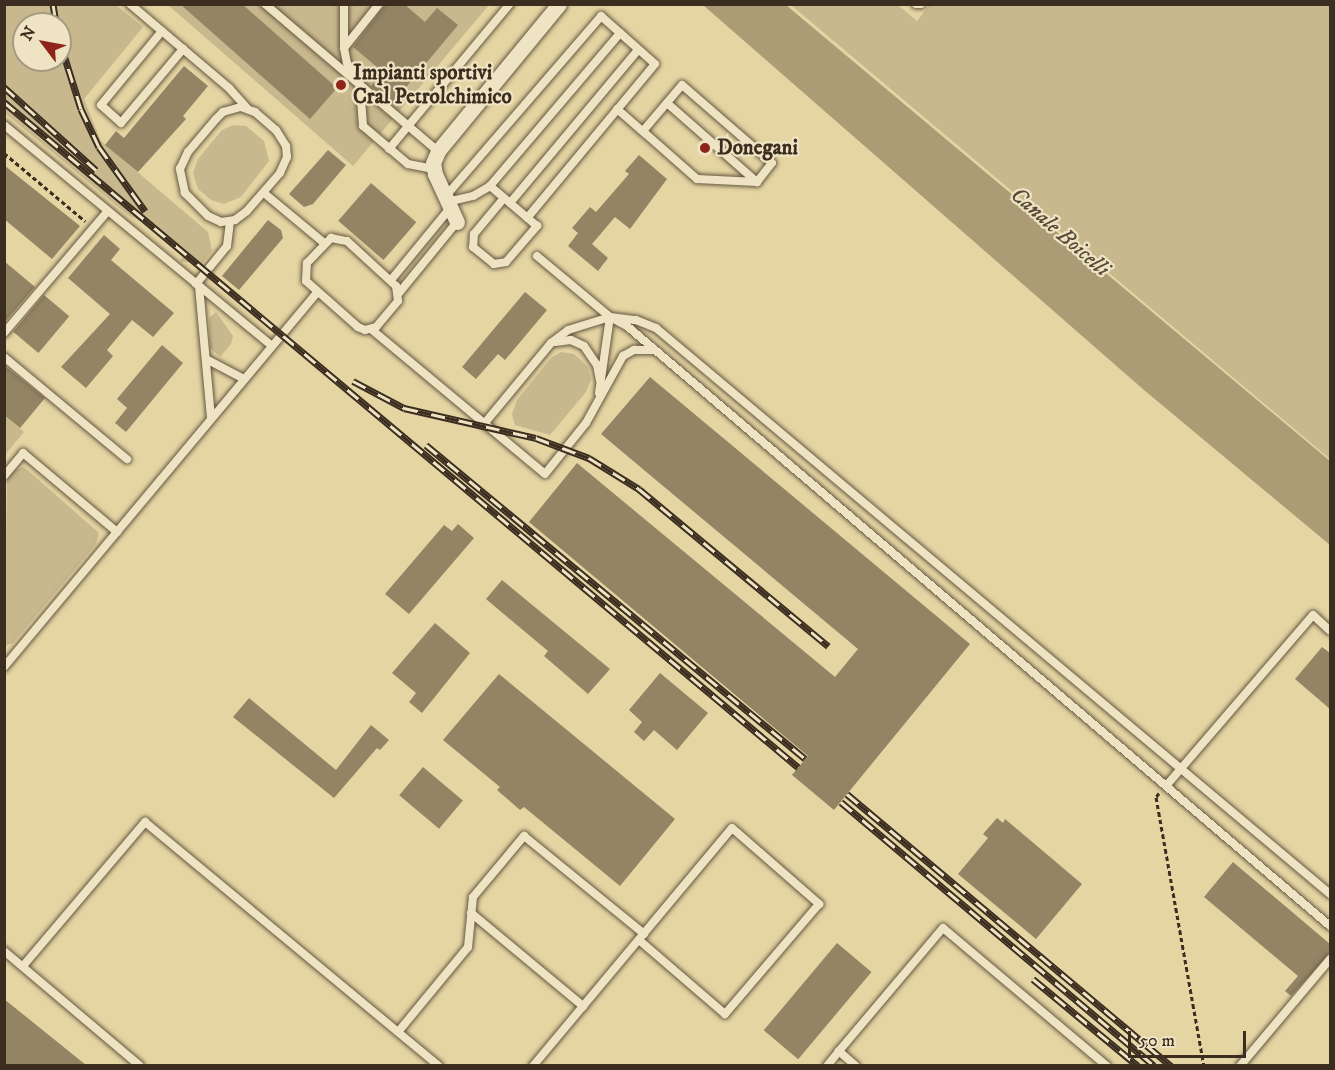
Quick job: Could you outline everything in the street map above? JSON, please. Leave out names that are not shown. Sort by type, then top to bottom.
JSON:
[{"type":"street","points":[[457,222],[434,169],[443,146],[559,4]]},
{"type":"lane","points":[[130,4],[247,108],[276,130],[286,146],[286,165],[247,212],[230,221],[214,220],[190,200],[181,185],[180,169],[188,152],[223,112],[247,108]]},
{"type":"lane","points":[[265,4],[408,126],[443,146]]},
{"type":"lane","points":[[344,4],[344,48],[347,63],[360,85],[361,122],[389,148],[417,169],[434,169]]},
{"type":"lane","points":[[344,48],[379,4]]},
{"type":"lane","points":[[389,148],[510,4]]},
{"type":"lane","points":[[916,4],[921,4]]},
{"type":"lane","points":[[391,280],[470,168],[601,16],[655,64],[527,218]]},
{"type":"lane","points":[[162,32],[101,105],[121,123],[183,49]]},
{"type":"lane","points":[[448,202],[473,196],[490,186],[620,33]]},
{"type":"lane","points":[[490,186],[507,200],[527,218],[537,226],[506,262],[494,264],[473,247],[474,234],[507,200],[638,50]]},
{"type":"lane","points":[[644,133],[682,85],[772,163],[757,182]]},
{"type":"lane","points":[[666,103],[757,182]]},
{"type":"lane","points":[[617,109],[697,179],[757,182]]},
{"type":"lane","points":[[4,125],[272,346]]},
{"type":"lane","points":[[264,192],[324,243]]},
{"type":"lane","points":[[4,333],[108,211]]},
{"type":"lane","points":[[211,418],[197,285],[227,246],[230,221]]},
{"type":"lane","points":[[371,329],[396,306],[399,293],[457,222]]},
{"type":"lane","points":[[399,293],[391,280],[341,238],[324,243],[305,270],[306,281],[358,327],[371,329],[544,474],[581,430],[623,356],[643,349],[657,351]]},
{"type":"lane","points":[[537,256],[610,317],[657,351],[1330,926]]},
{"type":"lane","points":[[5,666],[318,292]]},
{"type":"lane","points":[[595,406],[610,317]]},
{"type":"lane","points":[[484,424],[549,346],[568,330],[610,317],[636,320],[670,337],[1330,894]]},
{"type":"lane","points":[[549,346],[565,339],[584,346],[597,365],[600,387]]},
{"type":"lane","points":[[4,357],[127,459]]},
{"type":"lane","points":[[206,359],[244,379]]},
{"type":"lane","points":[[4,476],[23,453],[117,532]]},
{"type":"lane","points":[[1166,786],[1312,615],[1330,631]]},
{"type":"lane","points":[[22,966],[145,822],[439,1065]]},
{"type":"lane","points":[[398,1032],[468,947],[473,897],[524,836],[641,937],[725,1014],[819,904],[732,828],[641,937],[584,1006],[533,1065]]},
{"type":"lane","points":[[471,913],[584,1006]]},
{"type":"lane","points":[[827,1065],[943,927],[1107,1065]]},
{"type":"lane","points":[[4,951],[140,1065]]},
{"type":"lane","points":[[1240,1065],[1330,959]]},
{"type":"lane","points":[[839,1051],[856,1065]]},
{"type":"path","points":[[4,153],[93,228]]},
{"type":"path","points":[[1166,786],[1156,797],[1204,1065]]},
{"type":"shaded area","points":[[930,4],[1330,5],[1330,459],[791,5],[898,5],[917,21]]},
{"type":"shaded area","points":[[4,5],[116,5],[143,27],[84,99],[101,141],[208,232],[212,251],[201,265],[180,261],[183,257],[146,224],[128,215],[5,113]]},
{"type":"shaded area","name":"Impianti sportivi Cral Petrolchimico","points":[[168,5],[489,5],[353,166]]},
{"type":"shaded area","points":[[703,5],[786,5],[1330,461],[1330,545],[1144,390]]},
{"type":"shaded area","points":[[233,125],[246,126],[264,141],[269,161],[241,197],[224,204],[211,200],[198,189],[193,173],[198,159],[222,130]]},
{"type":"shaded area","points":[[216,312],[233,336],[231,344],[220,357],[210,348],[209,318]]},
{"type":"shaded area","points":[[561,352],[574,354],[588,367],[591,379],[586,392],[550,435],[515,425],[512,414],[517,400],[551,358]]},
{"type":"shaded area","points":[[5,416],[24,432],[5,455]]},
{"type":"shaded area","points":[[24,467],[99,533],[96,544],[13,643],[4,646],[7,482],[12,471]]},
{"type":"building","points":[[180,4],[242,4],[337,88],[310,119]]},
{"type":"building","points":[[386,4],[404,4],[425,22],[437,8],[458,25],[392,104],[371,86],[383,72],[353,47]]},
{"type":"building","points":[[184,66],[208,86],[183,116],[186,119],[138,172],[105,145],[116,131],[124,138]]},
{"type":"building","points":[[328,150],[346,165],[313,204],[304,207],[289,194]]},
{"type":"building","points":[[639,155],[667,179],[630,229],[615,217],[592,244],[608,258],[598,271],[568,246],[578,233],[572,228],[590,207],[596,212],[629,174],[625,171]]},
{"type":"building","points":[[4,165],[80,226],[52,259],[4,219]]},
{"type":"building","points":[[371,183],[416,222],[383,260],[338,221]]},
{"type":"building","points":[[268,220],[281,230],[283,238],[239,290],[222,276]]},
{"type":"building","points":[[104,235],[120,249],[111,260],[174,313],[153,337],[132,320],[107,350],[113,356],[86,388],[61,367],[110,314],[68,278]]},
{"type":"building","points":[[4,261],[35,287],[4,323]]},
{"type":"building","points":[[525,292],[547,310],[505,360],[498,354],[476,379],[462,367]]},
{"type":"building","points":[[44,295],[69,316],[38,353],[13,332]]},
{"type":"building","points":[[162,345],[183,363],[126,432],[115,423],[127,408],[117,399]]},
{"type":"building","points":[[4,365],[45,398],[20,428],[4,415]]},
{"type":"building","points":[[650,377],[970,644],[834,810],[792,775],[808,756],[529,522],[577,463],[835,677],[858,649],[601,434]]},
{"type":"building","points":[[458,524],[474,538],[409,614],[385,594],[444,525],[452,531]]},
{"type":"building","points":[[502,580],[610,669],[588,694],[544,656],[548,651],[486,599]]},
{"type":"building","points":[[435,623],[470,653],[422,713],[409,702],[416,693],[392,673]]},
{"type":"building","points":[[1322,647],[1330,653],[1330,709],[1295,679]]},
{"type":"building","points":[[660,673],[708,713],[677,750],[654,730],[644,741],[634,732],[642,722],[629,710]]},
{"type":"building","points":[[499,674],[675,819],[620,886],[524,807],[520,810],[497,790],[500,787],[443,740]]},
{"type":"building","points":[[249,698],[336,770],[371,725],[389,740],[380,750],[377,748],[334,798],[233,717]]},
{"type":"building","points":[[423,767],[463,800],[439,829],[399,795]]},
{"type":"building","points":[[997,818],[1003,823],[1005,819],[1082,884],[1036,939],[958,874],[988,838],[983,834]]},
{"type":"building","points":[[1233,862],[1330,944],[1330,953],[1291,996],[1285,991],[1298,976],[1204,897]]},
{"type":"building","points":[[837,943],[871,972],[798,1059],[764,1030]]},
{"type":"building","points":[[4,999],[86,1065],[4,1065]]},
{"type":"railway","points":[[53,4],[54,12]]},
{"type":"railway","points":[[69,72],[81,109],[99,147],[145,211]]},
{"type":"railway","points":[[4,87],[96,170]]},
{"type":"railway","points":[[4,102],[798,767]]},
{"type":"railway","points":[[353,381],[404,408],[536,438],[589,458],[639,489],[828,646]]},
{"type":"railway","points":[[426,445],[805,759]]},
{"type":"railway","points":[[847,794],[1171,1066]]},
{"type":"railway","points":[[841,802],[1154,1066]]},
{"type":"railway","points":[[1033,979],[1138,1066]]},
{"type":"place","name":"Impianti sportivi Cral Petrolchimico","points":[[341,85]]},
{"type":"place","name":"Donegani","points":[[705,148]]},
{"type":"water label","name":"Canale Boicelli","points":[[1060,232]]}]
